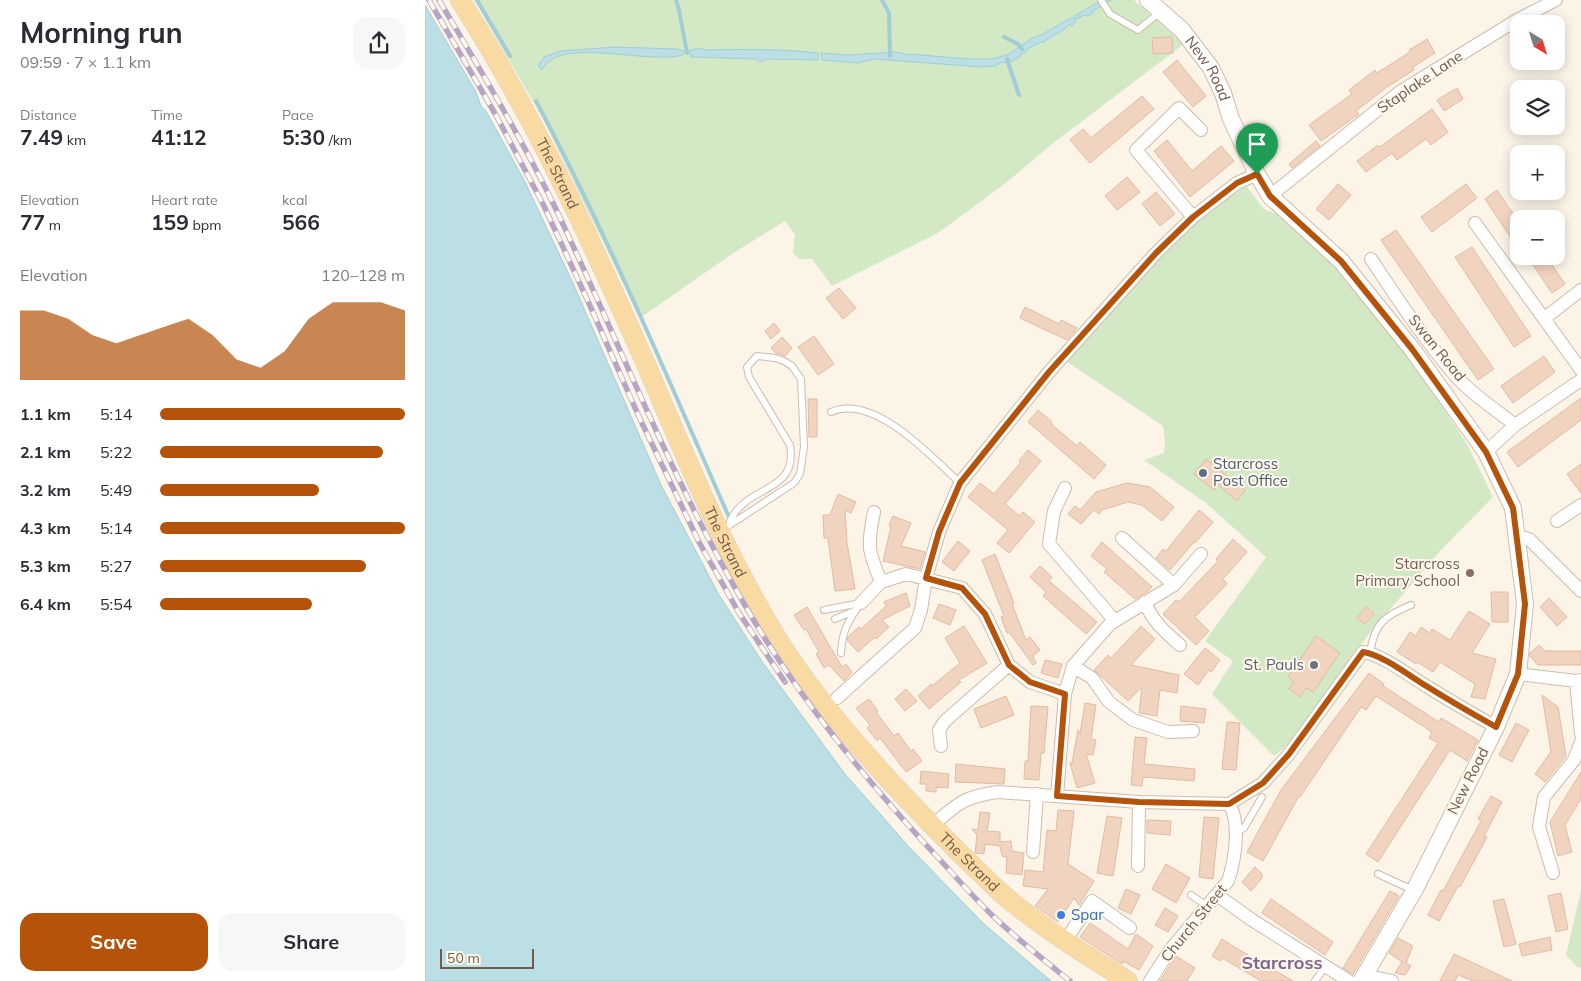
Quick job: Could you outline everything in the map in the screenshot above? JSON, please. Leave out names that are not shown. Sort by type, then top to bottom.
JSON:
[{"type":"main road","name":"The Strand","points":[[459,0],[510,83],[557,173],[768,622],[808,684],[843,730],[932,826],[1010,900],[1065,941],[1128,981]]},
{"type":"street","name":"New Road","points":[[1148,0],[1183,30],[1211,68],[1223,93],[1231,119],[1257,174],[1270,196],[1341,261],[1412,349],[1486,452],[1513,508],[1525,604],[1518,674],[1496,727],[1414,891],[1363,978]]},
{"type":"street","name":"Staplake Lane","points":[[1270,196],[1401,91],[1517,20],[1556,0]]},
{"type":"street","points":[[1193,217],[1135,150],[1179,108],[1201,130]]},
{"type":"street","points":[[837,698],[915,628],[939,532],[960,483],[1049,372],[1156,253],[1193,217],[1237,183],[1257,174]]},
{"type":"street","points":[[1475,223],[1581,370]]},
{"type":"street","name":"Swan Road","points":[[1371,259],[1455,375],[1515,425]]},
{"type":"street","points":[[1545,318],[1581,290]]},
{"type":"street","points":[[1486,452],[1515,425],[1581,380]]},
{"type":"street","points":[[1065,488],[1054,511],[1049,544],[1115,621]]},
{"type":"street","points":[[1557,520],[1581,505]]},
{"type":"street","points":[[874,512],[869,534],[870,555],[881,582]]},
{"type":"street","points":[[1517,536],[1529,539],[1581,591]]},
{"type":"street","points":[[1122,538],[1174,585]]},
{"type":"street","points":[[1057,796],[1065,694],[1073,666],[1110,624],[1174,585],[1201,554]]},
{"type":"street","points":[[858,607],[881,582],[906,574],[962,588],[985,614],[1009,665],[1030,682],[1065,694]]},
{"type":"street","points":[[1145,602],[1150,615],[1158,626],[1180,645]]},
{"type":"street","points":[[932,826],[954,807],[971,797],[997,792],[1139,802],[1229,804],[1263,783],[1289,754],[1363,652],[1370,652],[1496,727]]},
{"type":"street","points":[[941,746],[939,730],[945,721],[1009,665]]},
{"type":"street","points":[[1073,666],[1092,678],[1109,702],[1133,720],[1168,732],[1193,731]]},
{"type":"street","points":[[1518,674],[1579,681],[1581,734]]},
{"type":"street","points":[[1553,873],[1539,827],[1544,797],[1573,760],[1581,742]]},
{"type":"street","points":[[1033,852],[1037,794]]},
{"type":"street","points":[[1138,866],[1139,802]]},
{"type":"street","name":"Church Street","points":[[1150,981],[1170,950],[1228,881],[1233,867],[1235,833],[1234,812],[1229,804]]},
{"type":"street","points":[[1217,895],[1252,920],[1349,981]]},
{"type":"street","points":[[1065,941],[1092,901],[1130,928]]},
{"type":"street","points":[[1363,978],[1392,981]]},
{"type":"lane","points":[[1101,0],[1110,14],[1138,30],[1161,11]]},
{"type":"lane","points":[[757,356],[775,358],[792,366],[801,380],[805,447],[800,474],[794,483],[725,528],[741,506],[778,483],[785,476],[790,466],[792,455],[790,445],[749,377],[747,367],[757,356]]},
{"type":"lane","points":[[831,412],[848,408],[861,410],[882,419],[905,432],[960,483]]},
{"type":"lane","points":[[1370,652],[1374,635],[1383,619],[1411,605]]},
{"type":"lane","points":[[824,610],[858,607]]},
{"type":"lane","points":[[835,619],[858,607]]},
{"type":"lane","points":[[841,653],[842,637],[848,620],[858,607]]},
{"type":"lane","points":[[1235,833],[1244,828],[1262,797]]},
{"type":"lane","points":[[1378,874],[1414,891]]},
{"type":"lane","points":[[1191,895],[1207,906]]},
{"type":"lane","points":[[1315,981],[1325,967]]},
{"type":"green space","points":[[474,0],[1134,0],[1184,44],[1052,144],[1007,182],[938,233],[832,286],[812,259],[799,259],[793,253],[795,235],[785,221],[732,254],[640,318],[542,117]]},
{"type":"green space","points":[[1241,184],[1247,187],[1264,209],[1279,215],[1305,238],[1342,275],[1385,327],[1420,372],[1468,446],[1493,497],[1441,550],[1369,634],[1288,745],[1274,756],[1212,694],[1233,661],[1205,641],[1266,557],[1206,503],[1144,460],[1164,453],[1163,426],[1066,361],[1155,258]]},
{"type":"green space","points":[[1581,890],[1581,968],[1577,967],[1566,955]]},
{"type":"water","points":[[1102,0],[1111,0],[1093,11],[1093,13],[1075,20],[1072,26],[1069,24],[1064,30],[1044,42],[1027,49],[1020,57],[1008,63],[1002,62],[995,66],[981,67],[875,59],[857,63],[822,60],[821,53],[848,55],[896,52],[903,53],[904,55],[992,59],[1009,54],[1032,38],[1043,34],[1070,18],[1074,18]]},
{"type":"water","points":[[425,5],[475,90],[481,106],[486,111],[524,180],[572,281],[661,485],[719,595],[763,663],[845,774],[909,847],[984,924],[1051,981],[425,981]]},
{"type":"water","points":[[614,47],[677,49],[684,51],[683,55],[669,57],[577,53],[561,55],[549,61],[542,70],[538,66],[544,57],[561,51]]},
{"type":"water","points":[[698,48],[707,50],[763,50],[818,53],[818,60],[763,59],[762,62],[759,62],[756,59],[691,57],[689,51]]},
{"type":"building","points":[[1172,37],[1173,53],[1153,54],[1152,38]]},
{"type":"building","points":[[1427,39],[1435,53],[1413,67],[1414,70],[1387,87],[1356,111],[1359,114],[1321,141],[1309,125],[1352,94],[1349,90],[1375,70],[1377,73]]},
{"type":"building","points":[[1177,60],[1206,96],[1193,107],[1163,72]]},
{"type":"building","points":[[1457,88],[1463,99],[1444,111],[1437,100]]},
{"type":"building","points":[[1142,96],[1154,109],[1090,163],[1070,140],[1083,129],[1091,138]]},
{"type":"building","points":[[1432,109],[1448,132],[1431,145],[1426,139],[1397,160],[1392,153],[1366,172],[1357,161],[1378,145],[1380,147]]},
{"type":"building","points":[[1167,140],[1192,171],[1221,146],[1234,161],[1190,197],[1154,151]]},
{"type":"building","points":[[1316,141],[1320,146],[1292,168],[1289,164]]},
{"type":"building","points":[[1127,177],[1140,192],[1117,210],[1105,196]]},
{"type":"building","points":[[1338,184],[1351,195],[1329,220],[1316,209]]},
{"type":"building","points":[[1466,184],[1477,198],[1432,232],[1421,217]]},
{"type":"building","points":[[1497,190],[1511,210],[1510,236],[1485,199]]},
{"type":"building","points":[[1156,192],[1175,214],[1160,226],[1142,204]]},
{"type":"building","points":[[1396,230],[1494,369],[1478,380],[1381,240]]},
{"type":"building","points":[[1472,247],[1531,336],[1514,347],[1455,257]]},
{"type":"building","points":[[1533,265],[1552,265],[1565,284],[1552,293]]},
{"type":"building","points":[[839,288],[856,308],[843,319],[826,298]]},
{"type":"building","points":[[1025,307],[1059,324],[1061,320],[1077,328],[1067,340],[1020,318]]},
{"type":"building","points":[[774,323],[780,331],[771,339],[765,331]]},
{"type":"building","points":[[814,336],[834,364],[818,375],[798,347]]},
{"type":"building","points":[[782,337],[792,348],[785,356],[776,353],[771,348]]},
{"type":"building","points":[[1544,356],[1555,372],[1513,403],[1501,386]]},
{"type":"building","points":[[1581,398],[1581,420],[1518,467],[1507,452]]},
{"type":"building","points":[[808,399],[817,399],[817,437],[809,437]]},
{"type":"building","points":[[1038,410],[1077,446],[1080,442],[1106,465],[1094,479],[1028,422]]},
{"type":"building","points":[[1028,450],[1041,461],[1005,504],[1020,516],[1023,512],[1035,522],[1009,553],[997,543],[1008,530],[968,497],[980,483],[994,494],[1021,462],[1019,461]]},
{"type":"building","points":[[1206,459],[1245,490],[1237,501],[1218,485],[1214,490],[1194,474]]},
{"type":"building","points":[[1581,464],[1581,493],[1567,474]]},
{"type":"building","points":[[1127,483],[1150,487],[1174,507],[1162,521],[1142,505],[1128,502],[1102,510],[1099,514],[1094,510],[1081,524],[1068,514],[1075,506],[1080,510],[1096,492]]},
{"type":"building","points":[[838,494],[856,502],[851,513],[845,510],[847,543],[855,589],[835,591],[828,538],[824,538],[823,515],[830,515]]},
{"type":"building","points":[[1199,510],[1213,522],[1170,570],[1156,558],[1163,549],[1166,551]]},
{"type":"building","points":[[893,516],[911,523],[901,546],[925,552],[920,569],[883,561],[891,527],[889,526]]},
{"type":"building","points":[[1233,539],[1247,552],[1223,579],[1227,584],[1195,617],[1209,631],[1196,645],[1163,614],[1176,600],[1179,602],[1218,561],[1216,559]]},
{"type":"building","points":[[958,541],[970,551],[954,571],[942,562]]},
{"type":"building","points":[[1102,542],[1152,587],[1147,592],[1135,599],[1104,572],[1107,569],[1091,556]]},
{"type":"building","points":[[995,554],[1026,640],[1030,637],[1040,650],[1033,656],[1036,663],[1033,665],[1009,632],[1007,633],[1001,617],[1004,616],[982,560]]},
{"type":"building","points":[[1040,566],[1052,577],[1049,581],[1097,622],[1086,634],[1043,596],[1046,592],[1030,577]]},
{"type":"building","points":[[1491,592],[1508,592],[1508,622],[1492,622]]},
{"type":"building","points":[[906,593],[910,606],[882,620],[889,627],[858,652],[847,640],[848,637],[859,627],[861,629],[886,606],[884,602]]},
{"type":"building","points":[[1549,598],[1567,617],[1557,626],[1540,607]]},
{"type":"building","points":[[939,604],[956,610],[950,625],[933,618]]},
{"type":"building","points":[[807,607],[842,667],[846,664],[852,672],[844,681],[829,665],[824,668],[816,654],[819,652],[806,629],[804,630],[794,615]]},
{"type":"building","points":[[1366,607],[1374,614],[1365,624],[1357,618]]},
{"type":"building","points":[[1469,611],[1490,624],[1472,653],[1496,659],[1485,699],[1471,697],[1475,684],[1440,662],[1433,672],[1397,652],[1410,632],[1416,636],[1421,627],[1430,633],[1432,629],[1450,640]]},
{"type":"building","points":[[964,626],[987,663],[959,680],[961,682],[929,709],[918,696],[960,663],[945,638]]},
{"type":"building","points":[[1141,626],[1155,639],[1131,665],[1179,675],[1177,693],[1160,690],[1157,716],[1139,713],[1142,687],[1128,701],[1094,670],[1108,655],[1111,658]]},
{"type":"building","name":"St. Pauls","points":[[1316,636],[1340,653],[1313,692],[1306,688],[1300,697],[1289,689],[1294,682],[1288,677]]},
{"type":"building","points":[[1539,645],[1545,651],[1581,651],[1581,665],[1538,665],[1530,656],[1530,653]]},
{"type":"building","points":[[1205,648],[1220,660],[1211,672],[1209,670],[1198,685],[1184,674]]},
{"type":"building","points":[[1045,660],[1062,664],[1058,678],[1041,673]]},
{"type":"building","points":[[1369,673],[1384,684],[1383,686],[1439,722],[1441,718],[1478,740],[1467,761],[1450,750],[1378,862],[1366,854],[1438,743],[1429,738],[1432,732],[1376,696],[1366,710],[1361,707],[1299,796],[1263,861],[1247,852],[1281,790]]},
{"type":"building","points":[[906,689],[917,701],[905,711],[895,699]]},
{"type":"building","points":[[1542,695],[1558,707],[1566,756],[1545,782],[1535,774],[1551,752]]},
{"type":"building","points":[[1006,696],[1014,715],[981,728],[974,709]]},
{"type":"building","points":[[869,699],[894,736],[898,733],[911,751],[913,749],[922,761],[906,772],[880,738],[877,741],[867,728],[870,725],[856,708]]},
{"type":"building","points":[[1085,703],[1096,705],[1091,739],[1096,740],[1093,755],[1086,754],[1095,783],[1077,788],[1070,763],[1072,763],[1078,730],[1080,734]]},
{"type":"building","points":[[1031,706],[1048,707],[1044,753],[1041,753],[1039,780],[1024,779],[1025,761],[1028,761]]},
{"type":"building","points":[[1181,706],[1206,709],[1204,723],[1180,721]]},
{"type":"building","points":[[1227,722],[1240,723],[1236,770],[1222,769]]},
{"type":"building","points":[[1516,723],[1529,730],[1512,762],[1499,755]]},
{"type":"building","points":[[1135,737],[1147,738],[1144,764],[1195,769],[1194,781],[1143,777],[1142,786],[1131,785]]},
{"type":"building","points":[[956,764],[1005,769],[1004,784],[955,782]]},
{"type":"building","points":[[921,771],[949,774],[948,788],[936,787],[936,792],[926,791],[926,784],[920,784]]},
{"type":"building","points":[[1581,772],[1581,799],[1565,825],[1572,852],[1558,856],[1550,822]]},
{"type":"building","points":[[1491,796],[1502,802],[1484,836],[1487,837],[1439,921],[1428,915],[1481,821],[1478,819]]},
{"type":"building","points":[[1058,810],[1074,811],[1068,864],[1094,881],[1079,905],[1074,898],[1058,922],[1035,906],[1048,889],[1023,886],[1025,870],[1043,872],[1047,830],[1056,831]]},
{"type":"building","points":[[980,812],[990,813],[987,831],[1000,832],[1000,842],[1011,841],[1012,851],[1024,853],[1022,875],[1006,873],[1007,857],[1002,856],[1000,846],[985,844],[984,854],[975,853],[977,835],[972,829],[978,830]]},
{"type":"building","points":[[1107,816],[1122,818],[1113,876],[1097,873]]},
{"type":"building","points":[[1204,817],[1219,818],[1213,879],[1199,877]]},
{"type":"building","points":[[1147,820],[1171,821],[1170,835],[1147,833]]},
{"type":"building","points":[[1166,864],[1190,878],[1176,903],[1152,889]]},
{"type":"building","points":[[1255,867],[1262,874],[1262,878],[1251,891],[1242,882]]},
{"type":"building","points":[[1126,889],[1140,895],[1131,914],[1118,908]]},
{"type":"building","points":[[1390,891],[1399,896],[1353,974],[1343,968]]},
{"type":"building","points":[[1561,893],[1568,929],[1556,932],[1548,896]]},
{"type":"building","points":[[1271,899],[1333,942],[1325,955],[1262,913]]},
{"type":"building","points":[[1504,899],[1516,944],[1504,947],[1493,901]]},
{"type":"building","points":[[1165,908],[1178,916],[1168,932],[1155,925]]},
{"type":"building","points":[[1090,923],[1128,949],[1136,934],[1153,946],[1139,970],[1123,961],[1122,964],[1080,937]]},
{"type":"building","points":[[1550,937],[1552,950],[1522,956],[1519,944]]},
{"type":"building","points":[[1398,938],[1413,946],[1406,963],[1411,966],[1405,975],[1395,973],[1402,962],[1389,953]]},
{"type":"building","points":[[1222,939],[1293,981],[1261,981],[1222,958],[1220,961],[1212,956]]},
{"type":"building","points":[[1454,954],[1512,981],[1473,981],[1458,975],[1455,981],[1440,981]]},
{"type":"building","points":[[1176,956],[1195,968],[1187,981],[1160,981]]},
{"type":"waterway","points":[[477,0],[510,56]]},
{"type":"waterway","points":[[676,0],[687,53]]},
{"type":"waterway","points":[[882,0],[889,13],[890,56]]},
{"type":"waterway","points":[[1004,37],[1018,44],[1022,49]]},
{"type":"waterway","points":[[1007,59],[1019,95]]},
{"type":"waterway","points":[[536,101],[588,203],[728,515]]},
{"type":"railway","points":[[429,0],[497,117],[543,204],[640,419],[699,542],[739,613],[785,682]]},
{"type":"railway","points":[[439,0],[539,175],[576,252],[668,457],[719,558],[765,639],[830,732],[878,791],[993,916],[1070,981]]},
{"type":"place","name":"Starcross Post Office","points":[[1203,473]]},
{"type":"place","name":"Starcross Primary School","points":[[1470,573]]},
{"type":"place","name":"St. Pauls","points":[[1314,665]]},
{"type":"place","name":"Spar","points":[[1061,915]]},
{"type":"district","name":"Starcross","points":[[1282,963]]},
{"type":"route","points":[[1257,174],[1270,196],[1341,261],[1412,349],[1486,452],[1513,508],[1525,604],[1518,674],[1496,727],[1446,699],[1370,652],[1363,652],[1317,718],[1289,754],[1263,783],[1229,804],[1139,802],[1057,796],[1065,694],[1030,682],[1009,665],[985,614],[962,588],[926,578],[939,532],[960,483],[1049,372],[1156,253],[1193,217],[1237,183],[1257,174]]}]
